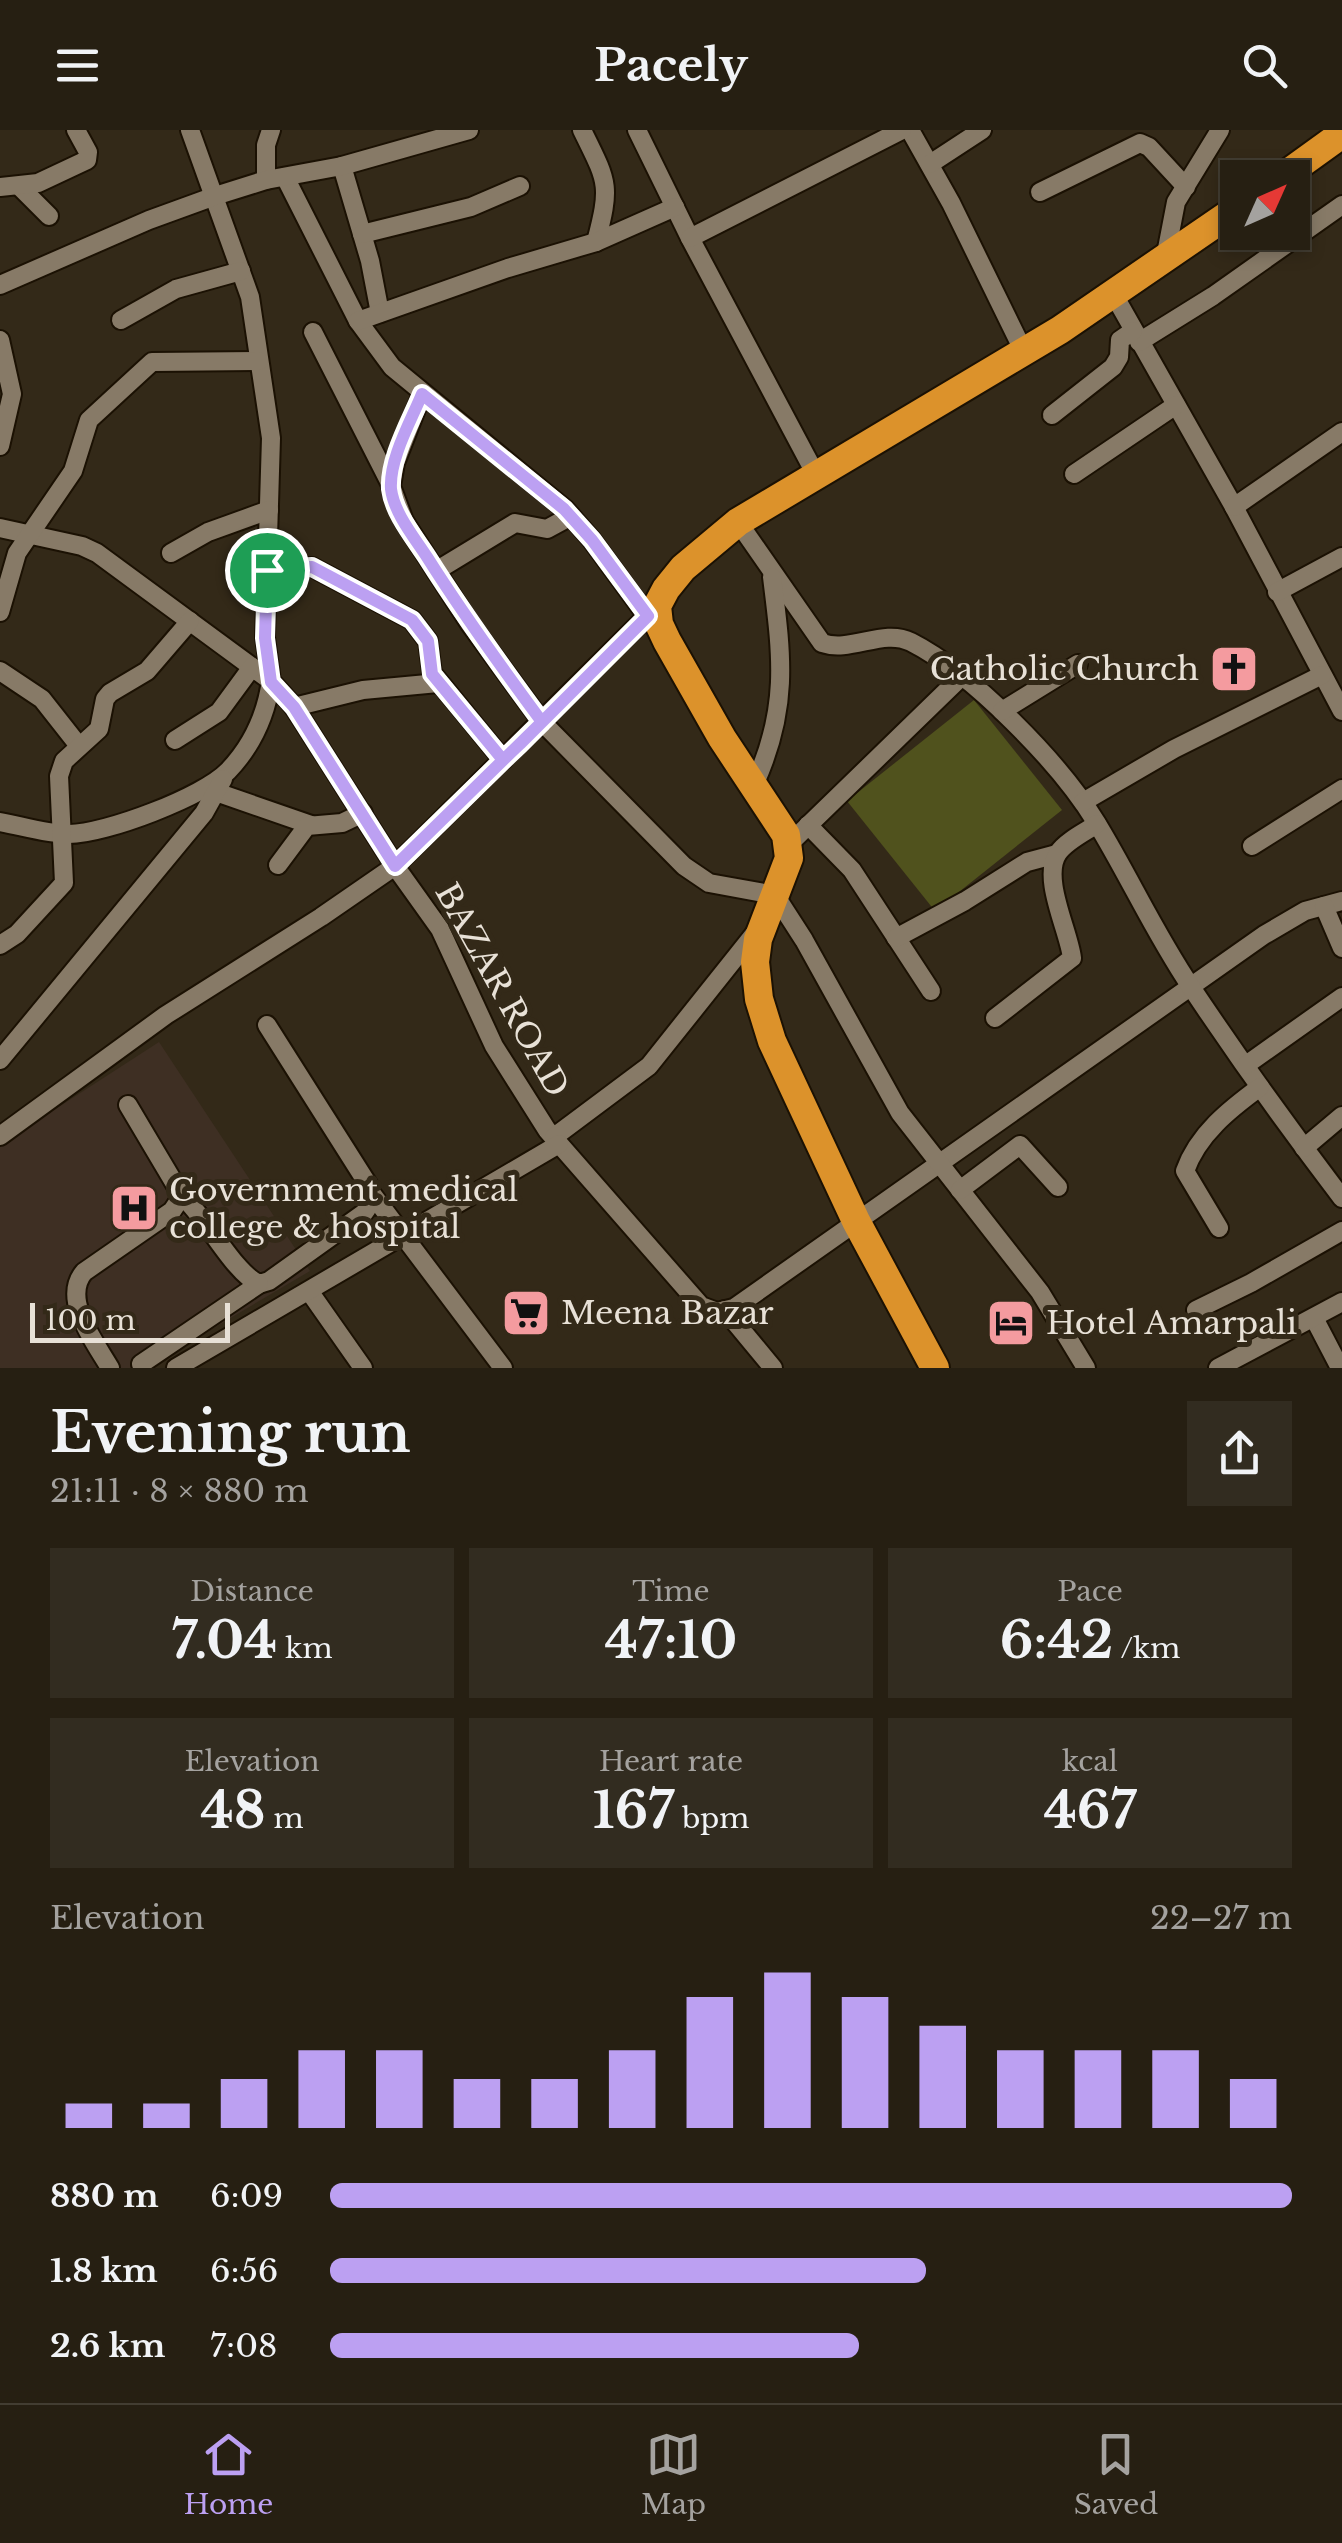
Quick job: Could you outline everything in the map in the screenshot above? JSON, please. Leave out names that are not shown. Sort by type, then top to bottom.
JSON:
[{"type":"highway","points":[[1306,160],[1342,134]]},
{"type":"highway","points":[[935,1368],[856,1221],[772,1041],[759,999],[755,962],[763,923],[788,858],[786,835],[722,738],[652,611],[683,568],[738,522],[1114,295],[1220,221]]},
{"type":"street","points":[[9,186],[45,180],[87,160],[88,152],[76,130]]},
{"type":"street","points":[[0,1060],[204,814],[266,710],[271,682],[265,638],[271,438],[250,297],[190,130]]},
{"type":"street","points":[[266,180],[266,146],[271,130]]},
{"type":"street","points":[[1,281],[215,196],[266,180],[342,166],[432,136],[468,130]]},
{"type":"street","points":[[582,130],[607,190],[596,242]]},
{"type":"street","points":[[690,238],[902,130]]},
{"type":"street","points":[[910,130],[1023,350]]},
{"type":"street","points":[[930,164],[982,130]]},
{"type":"street","points":[[1165,259],[1173,212],[1220,130]]},
{"type":"street","points":[[646,134],[690,238],[816,475]]},
{"type":"street","points":[[1040,192],[1140,143],[1150,147],[1186,186]]},
{"type":"street","points":[[342,166],[380,313]]},
{"type":"street","points":[[0,1136],[166,1015],[395,866],[652,611],[543,489],[392,367],[358,321],[285,177]]},
{"type":"street","points":[[9,186],[48,216]]},
{"type":"street","points":[[362,234],[471,207],[520,186]]},
{"type":"street","points":[[1052,415],[1112,367],[1119,357],[1120,340],[1136,336],[1212,296],[1342,204]]},
{"type":"street","points":[[358,321],[508,268],[596,242],[675,207]]},
{"type":"street","points":[[121,320],[176,290],[241,272]]},
{"type":"street","points":[[1114,295],[1234,507],[1342,710]]},
{"type":"street","points":[[313,332],[358,415],[404,520],[470,624],[542,722],[697,877],[709,883],[774,895],[804,940],[900,1113],[1040,1292],[1086,1368]]},
{"type":"street","points":[[0,340],[12,394],[0,446]]},
{"type":"street","points":[[0,612],[13,561],[73,471],[89,420],[144,366],[158,361],[260,361]]},
{"type":"street","points":[[391,486],[395,463],[422,394]]},
{"type":"street","points":[[1074,474],[1176,405]]},
{"type":"street","points":[[1234,507],[1342,432]]},
{"type":"street","points":[[171,553],[208,532],[269,510]]},
{"type":"street","points":[[436,570],[516,523],[547,529],[571,516]]},
{"type":"street","points":[[738,522],[822,643],[844,648],[887,638],[907,640],[1002,712],[1083,802],[1190,988],[1341,1194]]},
{"type":"street","name":"BAZAR ROAD","points":[[0,528],[98,553],[271,682],[294,707],[440,929],[494,1046],[530,1106],[684,1290],[701,1306],[717,1312],[725,1310]]},
{"type":"street","points":[[1276,592],[1342,557]]},
{"type":"street","points":[[267,570],[312,567],[395,608],[422,630],[428,641],[432,674],[503,760]]},
{"type":"street","points":[[754,783],[768,755],[782,690],[780,636],[771,572]]},
{"type":"street","points":[[0,945],[17,934],[64,883],[60,768],[99,729],[110,692],[147,671],[190,622]]},
{"type":"street","points":[[1002,712],[1078,664]]},
{"type":"street","points":[[175,740],[219,712],[252,667]]},
{"type":"street","points":[[0,672],[42,699],[79,746]]},
{"type":"street","points":[[1083,802],[1174,749],[1322,675]]},
{"type":"street","points":[[787,846],[961,678]]},
{"type":"street","points":[[294,707],[363,690],[438,682]]},
{"type":"street","points":[[5,827],[63,833],[119,824],[204,788],[226,774]]},
{"type":"street","points":[[1252,846],[1342,789]]},
{"type":"street","points":[[216,792],[310,824],[342,824],[363,812]]},
{"type":"street","points":[[278,865],[310,824]]},
{"type":"street","points":[[808,824],[852,870],[931,991]]},
{"type":"street","points":[[896,938],[1028,862],[1057,854],[1098,824]]},
{"type":"street","points":[[995,1018],[1072,958],[1055,892],[1057,854]]},
{"type":"street","points":[[773,1368],[725,1310],[765,1288],[937,1162],[1264,934],[1333,903],[1342,948]]},
{"type":"street","points":[[176,1368],[557,1141],[649,1066],[763,923]]},
{"type":"street","points":[[1246,1066],[1342,997]]},
{"type":"street","points":[[267,1026],[372,1194],[502,1368]]},
{"type":"street","points":[[1219,1228],[1185,1171],[1198,1146],[1222,1116],[1260,1087]]},
{"type":"street","points":[[128,1104],[182,1196],[245,1274],[260,1284]]},
{"type":"street","points":[[1304,1148],[1342,1116]]},
{"type":"street","points":[[960,1190],[1020,1145],[1058,1187]]},
{"type":"street","points":[[142,1364],[364,1213],[372,1194]]},
{"type":"street","points":[[110,1368],[80,1310],[76,1280],[172,1211],[182,1196]]},
{"type":"street","points":[[1196,1310],[1342,1231]]},
{"type":"street","points":[[309,1291],[363,1368]]},
{"type":"street","points":[[1218,1368],[1342,1302]]},
{"type":"street","points":[[1314,1318],[1340,1368]]},
{"type":"shaded area","points":[[974,700],[1062,810],[935,911],[847,801]]},
{"type":"shaded area","name":"Government medical college & hospital","points":[[159,1042],[310,1271],[146,1368],[0,1368],[0,1145]]},
{"type":"place","name":"Catholic Church","points":[[1234,669]]},
{"type":"place","name":"Government medical college & hospital","points":[[134,1208]]},
{"type":"place","name":"Meena Bazar","points":[[526,1313]]},
{"type":"place","name":"Hotel Amarpali","points":[[1011,1323]]},
{"type":"route","points":[[267,570],[265,638],[271,682],[294,707],[395,866],[520,744],[542,722],[470,624],[393,497],[395,463],[422,394],[564,509],[648,616],[520,744],[503,760],[432,674],[428,641],[412,620],[321,570],[303,566],[267,570]]}]
